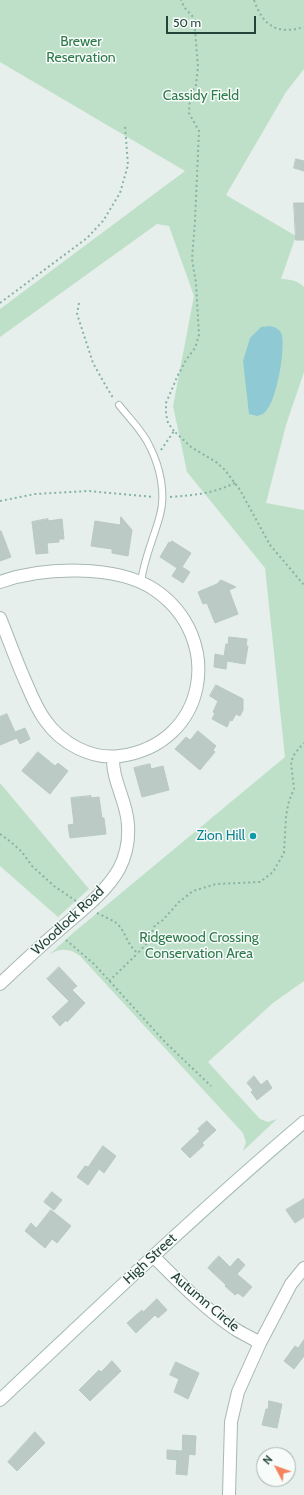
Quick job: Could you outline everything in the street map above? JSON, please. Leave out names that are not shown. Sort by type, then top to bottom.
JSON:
[{"type":"street","points":[[0,582],[27,574],[65,570],[95,571],[128,577],[155,590],[176,608],[186,623],[196,650],[199,672],[198,683],[195,696],[188,713],[179,726],[162,742],[148,749],[113,757],[94,754],[77,748],[65,741],[53,730],[37,708],[0,618]]},
{"type":"street","name":"Woodlock Road","points":[[0,984],[56,932],[85,908],[108,884],[119,869],[128,842],[128,825],[127,811],[112,767],[113,757]]},
{"type":"street","name":"High Street","points":[[0,1400],[153,1256],[304,1122]]},
{"type":"street","name":"Autumn Circle","points":[[153,1256],[177,1281],[211,1310],[235,1329],[260,1343]]},
{"type":"street","points":[[229,1495],[230,1422],[238,1392],[260,1343],[291,1284],[304,1268]]},
{"type":"lane","points":[[119,405],[150,446],[158,468],[163,497],[160,514],[143,565],[141,582]]},
{"type":"path","points":[[181,0],[184,7],[194,18],[198,67],[196,86],[190,96],[189,113],[199,131],[192,259],[196,283],[198,335],[195,348],[180,370],[166,403],[168,424],[190,447],[216,462],[235,483],[270,545],[304,585]]},
{"type":"path","points":[[254,0],[257,10],[264,21],[272,28],[294,30],[304,26]]},
{"type":"path","points":[[0,303],[87,238],[103,221],[120,193],[128,165],[125,126]]},
{"type":"path","points":[[79,303],[77,314],[93,363],[119,405]]},
{"type":"path","points":[[154,456],[168,441],[174,431]]},
{"type":"path","points":[[0,501],[35,494],[88,492],[142,497],[202,495],[235,483]]},
{"type":"path","points":[[109,981],[148,942],[155,925],[163,920],[179,902],[193,891],[216,884],[260,882],[273,872],[284,853],[286,816],[289,801],[294,789],[292,762],[295,753],[304,743]]},
{"type":"path","points":[[0,834],[22,852],[32,866],[54,886],[85,908],[115,922],[132,949],[138,953]]},
{"type":"path","points":[[56,932],[94,964],[166,1044],[212,1086]]},
{"type":"green space","name":"Ridgewood Crossing Conservation Area","points":[[0,0],[304,0],[304,69],[286,92],[226,195],[296,236],[281,279],[294,281],[304,287],[304,372],[286,425],[266,503],[304,510],[304,981],[273,1003],[208,1062],[260,1119],[268,1122],[277,1119],[243,1151],[246,1142],[243,1133],[80,956],[68,950],[57,951],[49,955],[73,933],[285,757],[265,568],[187,472],[173,406],[194,296],[169,226],[157,224],[0,337],[0,309],[185,171],[0,62]]},
{"type":"green space","points":[[0,783],[89,889],[58,917],[0,866]]},
{"type":"water","points":[[270,326],[280,331],[282,335],[283,342],[281,363],[277,386],[270,405],[264,413],[257,416],[249,414],[243,361],[250,338],[261,327]]},
{"type":"building","points":[[296,159],[304,161],[304,171],[294,168]]},
{"type":"building","points":[[294,203],[304,203],[304,240],[296,240]]},
{"type":"building","points":[[121,517],[132,530],[128,556],[112,553],[112,549],[91,546],[95,521],[120,525]]},
{"type":"building","points":[[48,519],[48,521],[62,519],[64,539],[59,539],[59,542],[47,543],[48,553],[36,554],[32,522]]},
{"type":"building","points":[[0,531],[11,557],[0,561]]},
{"type":"building","points":[[172,541],[191,553],[182,567],[190,572],[183,583],[172,576],[177,568],[160,557],[169,542],[171,543]]},
{"type":"building","points":[[221,580],[236,587],[229,590],[238,614],[215,623],[207,603],[203,604],[198,592],[217,584]]},
{"type":"building","points":[[229,637],[247,639],[246,646],[248,646],[245,664],[227,661],[226,669],[214,667],[215,654],[224,656]]},
{"type":"building","points":[[216,685],[243,699],[243,710],[240,716],[236,714],[232,721],[230,720],[227,727],[212,719],[215,713],[213,712],[218,701],[210,696]]},
{"type":"building","points":[[7,714],[15,732],[25,728],[30,739],[20,744],[17,738],[0,745],[0,717]]},
{"type":"building","points":[[198,731],[216,746],[213,750],[215,752],[200,770],[175,749],[186,737],[190,740]]},
{"type":"building","points":[[38,752],[55,766],[58,763],[68,771],[50,794],[22,771]]},
{"type":"building","points":[[150,764],[151,769],[163,766],[169,790],[142,797],[134,768]]},
{"type":"building","points":[[91,796],[91,798],[99,797],[106,834],[70,838],[68,825],[74,824],[71,798]]},
{"type":"building","points":[[59,967],[77,986],[72,990],[85,1003],[67,1022],[66,1020],[60,1026],[52,1017],[69,1001],[47,979]]},
{"type":"building","points":[[254,1076],[261,1085],[267,1080],[272,1088],[257,1100],[251,1092],[253,1090],[247,1083]]},
{"type":"building","points":[[207,1121],[216,1130],[202,1143],[204,1145],[190,1158],[181,1149],[200,1131],[198,1129]]},
{"type":"building","points":[[103,1146],[116,1156],[104,1173],[99,1169],[88,1185],[77,1177],[85,1166],[88,1167]]},
{"type":"building","points":[[52,1192],[62,1200],[54,1210],[44,1202]]},
{"type":"building","points":[[304,1199],[304,1217],[295,1223],[286,1210]]},
{"type":"building","points":[[51,1210],[71,1226],[57,1243],[52,1239],[45,1248],[25,1231],[31,1223],[36,1228]]},
{"type":"building","points":[[219,1256],[230,1267],[238,1258],[245,1265],[237,1274],[252,1287],[243,1297],[238,1293],[235,1295],[208,1268]]},
{"type":"building","points":[[157,1299],[167,1310],[158,1318],[155,1315],[136,1333],[127,1323],[142,1310],[143,1312]]},
{"type":"building","points":[[304,1340],[304,1356],[294,1369],[284,1361],[295,1346],[298,1348]]},
{"type":"building","points":[[112,1361],[121,1371],[90,1401],[79,1390],[99,1370],[101,1372]]},
{"type":"building","points":[[176,1362],[199,1373],[188,1399],[174,1392],[179,1379],[170,1375]]},
{"type":"building","points":[[269,1401],[282,1404],[277,1428],[262,1425],[266,1409],[268,1409]]},
{"type":"building","points":[[35,1432],[45,1443],[17,1471],[8,1462]]},
{"type":"building","points":[[183,1435],[196,1436],[195,1455],[189,1454],[187,1475],[176,1474],[177,1460],[167,1459],[167,1450],[182,1451]]},
{"type":"place","name":"Zion Hill","points":[[253,836]]},
{"type":"park label","name":"Brewer Reservation","points":[[81,50]]},
{"type":"park label","name":"Cassidy Field","points":[[201,96]]}]
